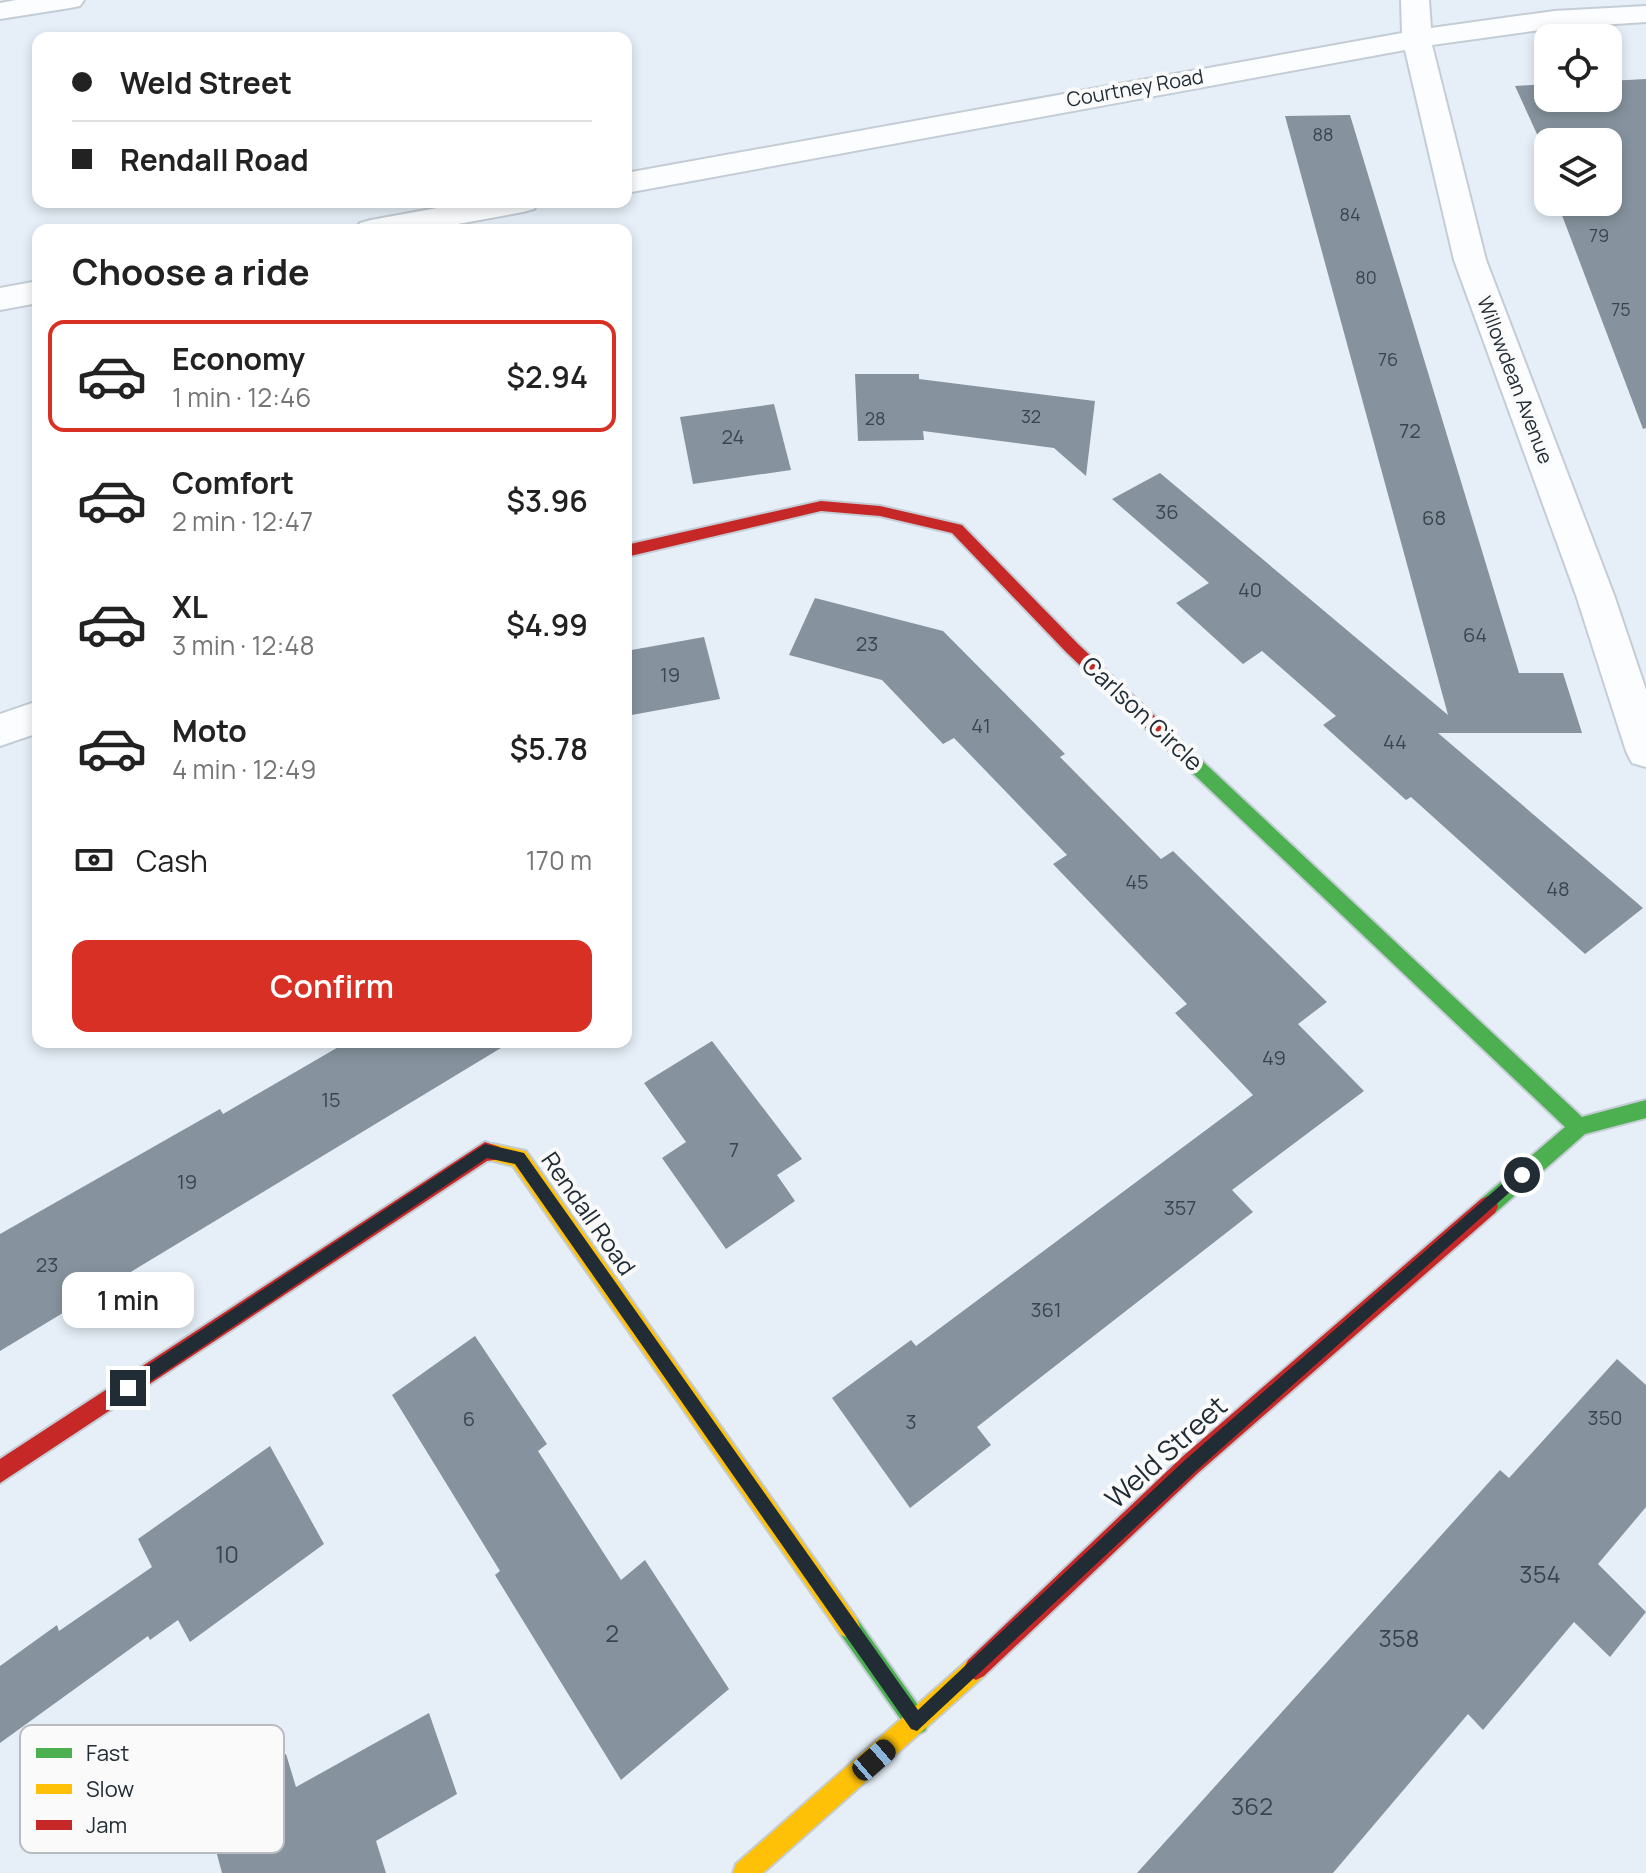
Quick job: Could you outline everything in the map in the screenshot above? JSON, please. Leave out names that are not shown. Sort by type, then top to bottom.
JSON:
[{"type":"street","points":[[0,11],[70,0]]},
{"type":"street","name":"Willowdean Avenue","points":[[1415,0],[1417,41],[1470,260],[1595,595],[1646,751]]},
{"type":"street","name":"Courtney Road","points":[[632,182],[1042,104],[1417,41],[1553,19],[1646,14]]},
{"type":"street","points":[[404,224],[490,208]]},
{"type":"street","points":[[0,299],[32,293]]},
{"type":"street","name":"Carlson Circle","points":[[632,550],[821,506],[880,511],[957,529],[1072,648],[1579,1127]]},
{"type":"street","points":[[0,730],[32,719]]},
{"type":"street","name":"Weld Street","points":[[745,1873],[917,1723],[1190,1465],[1579,1127],[1646,1109]]},
{"type":"street","name":"Rendall Road","points":[[0,1472],[485,1151],[519,1158],[917,1723]]},
{"type":"building","points":[[1646,79],[1646,428],[1643,429],[1562,216],[1622,216],[1622,128],[1534,128],[1515,86],[1534,85],[1534,112],[1622,112],[1622,80]]},
{"type":"building","points":[[1350,115],[1519,673],[1563,673],[1582,733],[1438,733],[1643,908],[1585,954],[1411,797],[1406,800],[1323,725],[1336,716],[1262,651],[1243,664],[1176,603],[1209,583],[1112,499],[1160,473],[1448,715],[1285,116]]},
{"type":"building","points":[[855,374],[919,374],[919,379],[1095,401],[1086,476],[1054,448],[923,431],[924,440],[858,441]]},
{"type":"building","points":[[774,404],[791,470],[693,484],[680,417]]},
{"type":"building","points":[[815,598],[943,631],[1065,754],[1060,757],[1161,859],[1173,851],[1327,1002],[1298,1024],[1364,1091],[1232,1190],[1253,1212],[977,1427],[991,1445],[910,1508],[832,1398],[911,1340],[916,1346],[1253,1095],[1175,1013],[1187,1004],[1053,864],[1067,855],[954,738],[943,744],[882,680],[789,655]]},
{"type":"building","points":[[704,637],[720,699],[632,715],[632,650]]},
{"type":"building","points":[[712,1041],[802,1159],[777,1175],[795,1201],[726,1249],[662,1158],[686,1142],[644,1083]]},
{"type":"building","points":[[337,1048],[501,1048],[0,1351],[0,1234],[220,1109],[223,1114]]},
{"type":"building","points":[[475,1336],[547,1444],[538,1451],[621,1580],[645,1560],[729,1689],[621,1780],[495,1575],[500,1571],[392,1395]]},
{"type":"building","points":[[1617,1359],[1646,1385],[1646,1507],[1598,1564],[1646,1612],[1610,1657],[1574,1622],[1483,1730],[1468,1714],[1333,1873],[1137,1873],[1500,1470],[1509,1478]]},
{"type":"building","points":[[270,1446],[324,1544],[190,1642],[178,1620],[150,1640],[148,1636],[25,1725],[20,1725],[20,1729],[0,1743],[0,1666],[57,1625],[59,1631],[152,1567],[138,1539]]},
{"type":"building","points":[[429,1713],[457,1794],[376,1841],[386,1873],[222,1873],[217,1853],[284,1853],[286,1754],[296,1787]]},
{"type":"traffic: fast","points":[[1191,761],[1579,1127]]},
{"type":"traffic: fast","points":[[1488,1206],[1579,1127],[1646,1109]]},
{"type":"traffic: fast","points":[[849,1627],[917,1723]]},
{"type":"traffic: slow","points":[[493,1153],[519,1158],[849,1627]]},
{"type":"traffic: slow","points":[[745,1873],[976,1668]]},
{"type":"traffic: jam","points":[[632,550],[821,506],[880,511],[957,529],[1072,648],[1191,761]]},
{"type":"traffic: jam","points":[[0,1472],[485,1151],[493,1153]]},
{"type":"traffic: jam","points":[[976,1668],[1190,1465],[1488,1206]]},
{"type":"route","points":[[128,1388],[485,1151],[519,1158],[917,1723],[1190,1465],[1522,1175]]}]
